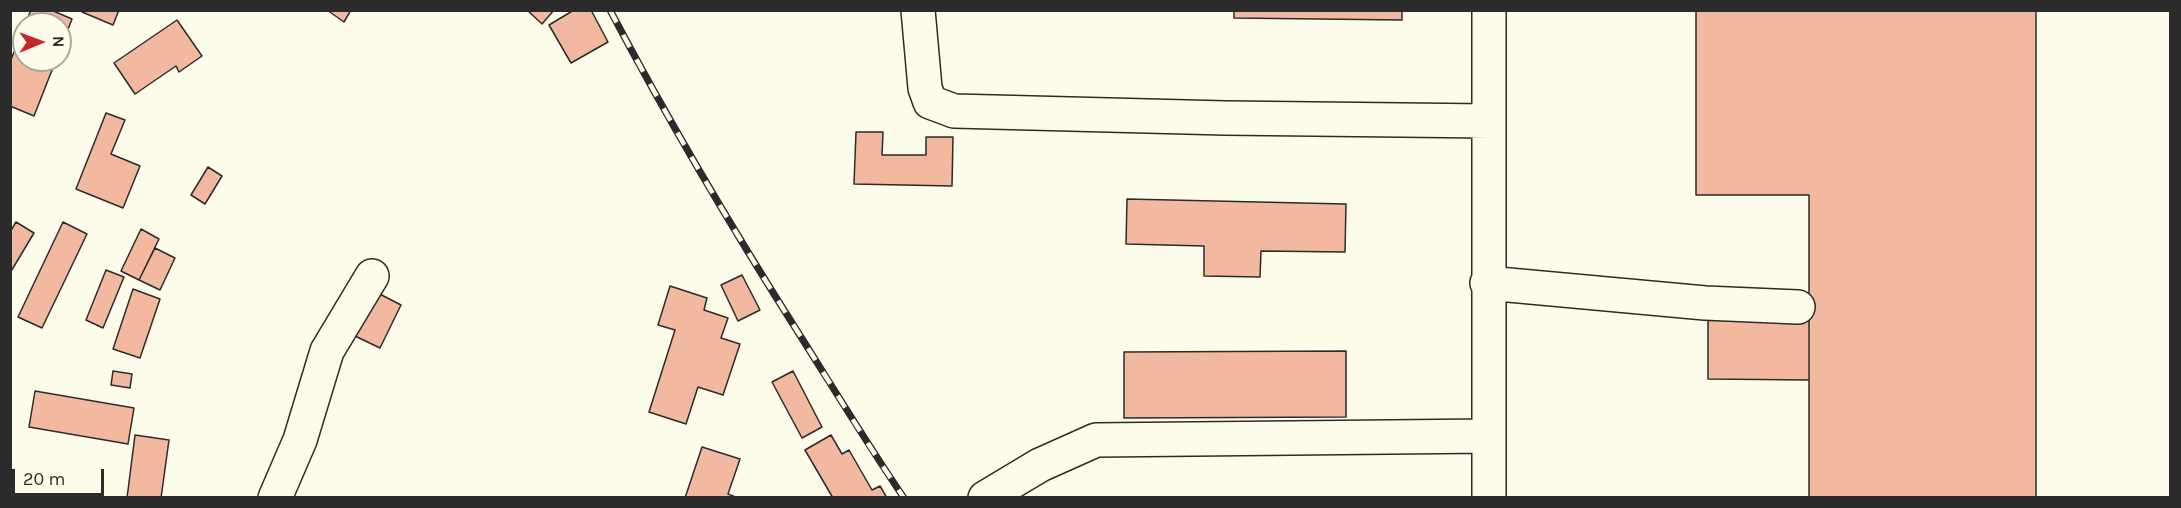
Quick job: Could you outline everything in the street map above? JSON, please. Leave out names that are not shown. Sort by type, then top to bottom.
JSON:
[{"type":"street","points":[[918,10],[925,88],[930,102],[954,111],[1225,118],[1489,120]]},
{"type":"street","points":[[1489,10],[1487,283],[1489,498]]},
{"type":"street","points":[[275,498],[300,440],[327,351],[372,276]]},
{"type":"street","points":[[1487,283],[1705,303],[1798,307]]},
{"type":"street","points":[[985,498],[1040,465],[1096,440],[1488,436]]},
{"type":"building","points":[[31,10],[51,10],[56,12],[30,12]]},
{"type":"building","points":[[82,10],[119,10],[113,25],[82,12]]},
{"type":"building","points":[[327,10],[351,10],[344,22]]},
{"type":"building","points":[[527,10],[554,10],[542,24]]},
{"type":"building","points":[[574,10],[591,10],[608,42],[571,63],[549,25]]},
{"type":"building","points":[[1234,10],[1402,10],[1402,20],[1234,18]]},
{"type":"building","points":[[1696,10],[2036,10],[2036,498],[1809,498],[1809,195],[1696,195]]},
{"type":"building","points":[[177,20],[202,56],[179,72],[176,66],[135,94],[114,63]]},
{"type":"building","points":[[12,57],[12,72],[51,72],[34,116],[10,106]]},
{"type":"building","points":[[106,113],[125,120],[111,154],[140,166],[123,208],[76,189]]},
{"type":"building","points":[[856,132],[883,132],[882,155],[926,155],[926,137],[953,137],[952,186],[854,184]]},
{"type":"building","points":[[208,167],[222,176],[205,204],[191,195]]},
{"type":"building","points":[[1127,199],[1346,204],[1345,252],[1261,251],[1260,277],[1204,276],[1204,246],[1126,244]]},
{"type":"building","points":[[16,222],[34,233],[10,273],[10,232]]},
{"type":"building","points":[[63,222],[87,234],[42,328],[18,317]]},
{"type":"building","points":[[141,229],[159,239],[139,280],[121,271]]},
{"type":"building","points":[[155,248],[175,258],[160,290],[139,280]]},
{"type":"building","points":[[106,270],[124,277],[103,328],[86,320]]},
{"type":"building","points":[[742,275],[760,310],[738,321],[721,285]]},
{"type":"building","points":[[670,286],[707,298],[704,310],[728,318],[721,338],[740,344],[723,395],[698,387],[686,424],[649,412],[675,330],[658,325]]},
{"type":"building","points":[[133,289],[160,299],[140,358],[113,349]]},
{"type":"building","points":[[374,291],[401,305],[380,348],[353,335]]},
{"type":"building","points":[[1708,319],[1809,319],[1809,380],[1708,379]]},
{"type":"building","points":[[1346,351],[1346,417],[1124,418],[1124,352]]},
{"type":"building","points":[[113,371],[132,374],[130,388],[111,385]]},
{"type":"building","points":[[793,371],[822,427],[802,438],[772,382]]},
{"type":"building","points":[[35,391],[134,408],[128,444],[29,427]]},
{"type":"building","points":[[135,435],[169,440],[161,498],[127,498]]},
{"type":"building","points":[[831,435],[842,454],[849,450],[872,490],[880,486],[887,498],[833,498],[805,450]]},
{"type":"building","points":[[702,447],[740,459],[728,494],[738,498],[685,498]]},
{"type":"railway","points":[[610,10],[726,216],[904,498]]}]
